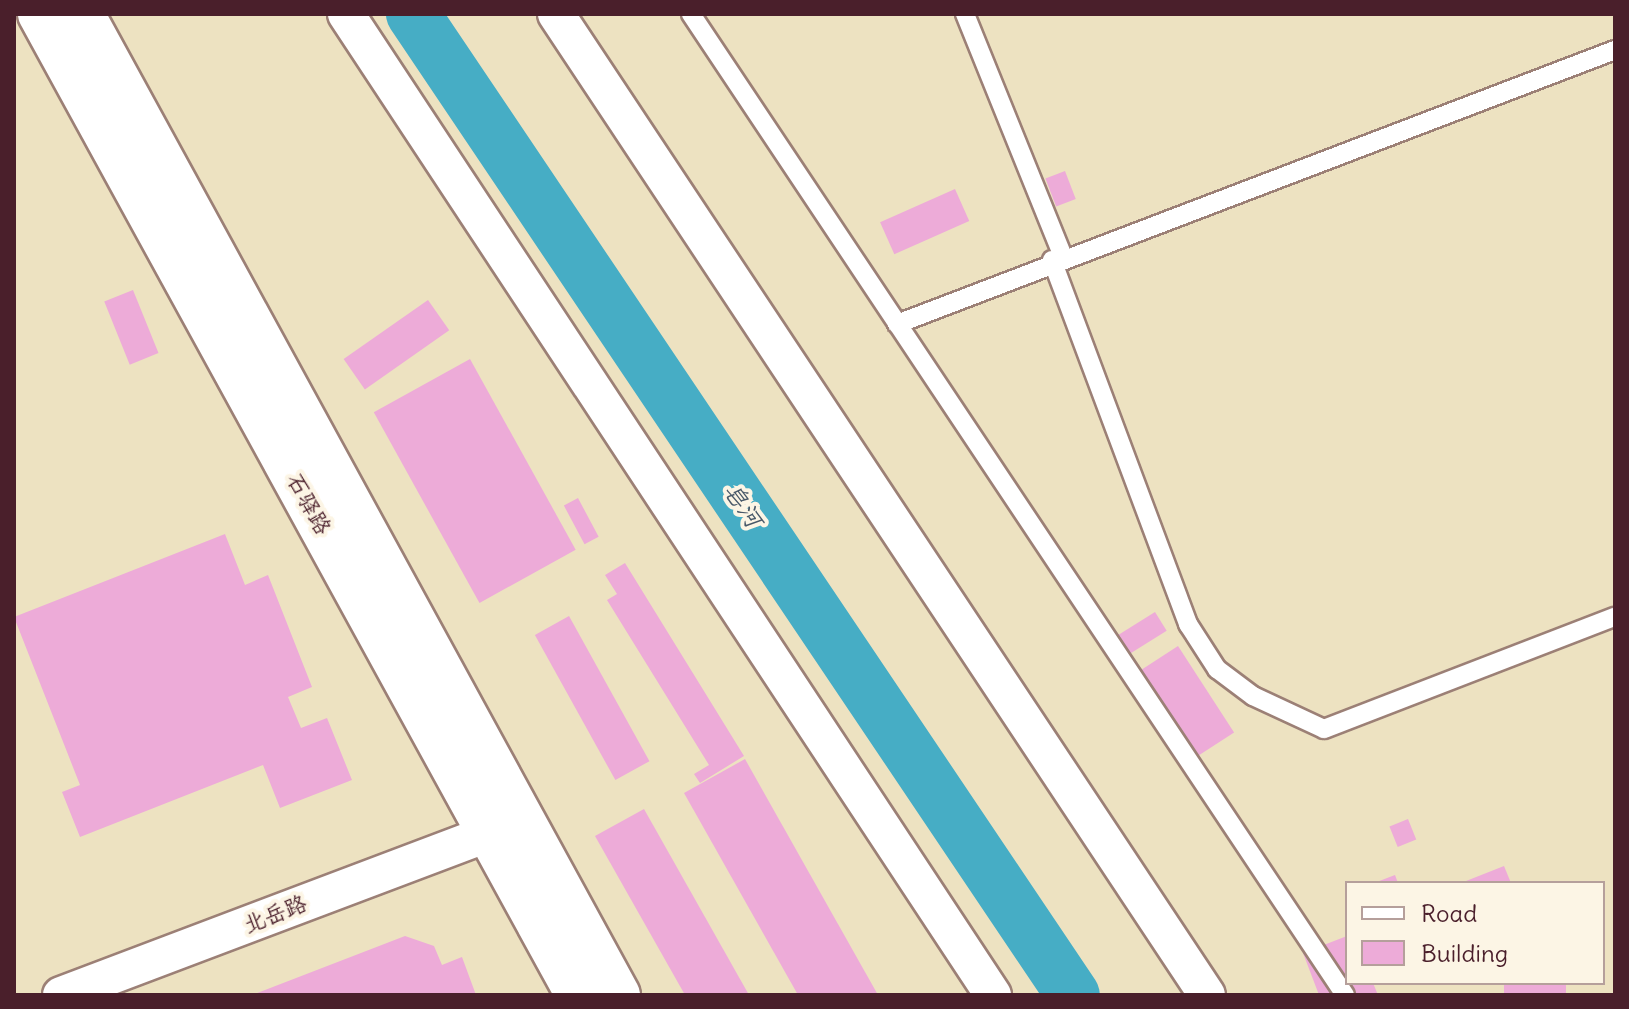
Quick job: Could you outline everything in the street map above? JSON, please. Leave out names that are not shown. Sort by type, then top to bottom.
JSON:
[{"type":"street","name":"石驿路","points":[[40,14],[578,995]]},
{"type":"street","name":"石驿路","points":[[82,14],[618,995]]},
{"type":"street","points":[[346,14],[993,995]]},
{"type":"street","points":[[556,14],[1207,995]]},
{"type":"street","name":"北岳路","points":[[61,995],[489,833]]},
{"type":"lane","points":[[691,14],[1345,995]]},
{"type":"lane","points":[[965,14],[1058,259],[1188,624],[1217,669],[1253,696],[1324,729],[1615,617]]},
{"type":"lane","points":[[897,324],[1058,259],[1615,50]]},
{"type":"building","points":[[1065,171],[1076,199],[1056,207],[1045,179]]},
{"type":"building","points":[[955,189],[969,221],[894,254],[880,222]]},
{"type":"building","points":[[133,290],[158,353],[130,365],[104,302]]},
{"type":"building","points":[[428,300],[449,330],[365,389],[344,359]]},
{"type":"building","points":[[470,359],[576,550],[479,603],[374,412]]},
{"type":"building","points":[[578,498],[599,537],[585,544],[564,506]]},
{"type":"building","points":[[225,534],[245,585],[268,575],[312,687],[288,697],[301,728],[327,718],[352,780],[280,808],[263,765],[80,837],[62,792],[80,785],[14,617]]},
{"type":"building","points":[[625,563],[744,756],[700,783],[694,774],[709,765],[607,600],[617,594],[605,575]]},
{"type":"building","points":[[1155,612],[1167,631],[1117,661],[1106,643]]},
{"type":"building","points":[[569,616],[649,761],[615,780],[535,635]]},
{"type":"building","points":[[1178,646],[1234,732],[1183,766],[1127,679]]},
{"type":"building","points":[[745,759],[878,995],[798,995],[684,793]]},
{"type":"building","points":[[644,809],[749,995],[685,995],[595,836]]},
{"type":"building","points":[[1408,819],[1416,839],[1398,847],[1389,826]]},
{"type":"building","points":[[1504,866],[1510,881],[1466,881]]},
{"type":"building","points":[[1395,875],[1397,881],[1379,881]]},
{"type":"building","points":[[405,936],[434,946],[442,965],[462,957],[476,995],[252,995]]},
{"type":"building","points":[[1345,937],[1345,985],[1374,985],[1378,995],[1319,995],[1303,953]]},
{"type":"building","points":[[1504,985],[1566,985],[1566,995],[1504,995]]},
{"type":"waterway","name":"皂河","points":[[413,14],[1073,995]]}]
